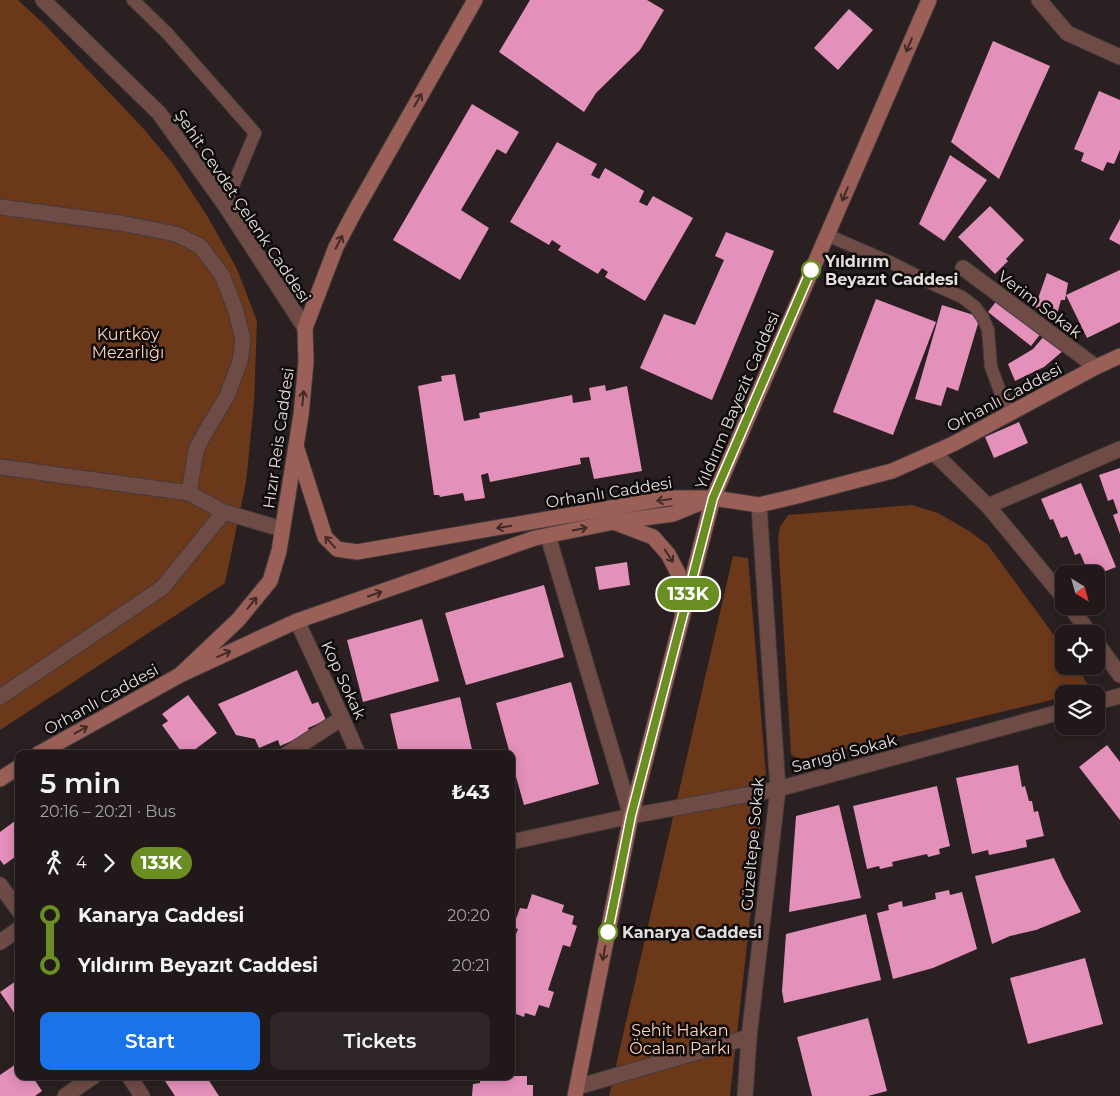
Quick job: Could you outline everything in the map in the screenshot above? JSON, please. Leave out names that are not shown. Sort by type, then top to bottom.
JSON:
[{"type":"street","name":"Şehit Cevdet Çelenk Caddesi","points":[[44,0],[159,113],[225,205],[304,328]]},
{"type":"street","name":"Hızır Reis Caddesi","points":[[180,675],[238,620],[270,581],[279,551],[302,414],[306,362],[304,328],[336,247],[475,0]]},
{"type":"street","name":"Yıldırım Bayezit Caddesi","points":[[576,1092],[631,816],[713,498],[929,0]]},
{"type":"street","points":[[1039,0],[1068,34],[1120,57]]},
{"type":"street","points":[[0,207],[120,223],[176,234],[200,246],[222,275],[236,311],[243,340],[240,361],[227,396],[196,450],[189,493]]},
{"type":"street","name":"Verim Sokak","points":[[963,268],[1096,368]]},
{"type":"street","name":"Orhanlı Caddesi","points":[[296,446],[325,537],[337,549],[357,552],[668,498],[713,498],[759,505],[797,496],[892,471],[934,453],[1120,356]]},
{"type":"street","points":[[988,506],[1120,449]]},
{"type":"street","points":[[934,453],[988,506],[1055,587]]},
{"type":"street","points":[[0,467],[189,493],[224,512],[282,529]]},
{"type":"street","points":[[180,675],[297,621],[535,538],[614,522],[673,514],[713,498]]},
{"type":"street","name":"Güzeltepe Sokak","points":[[745,1096],[749,1037],[778,788],[759,505]]},
{"type":"street","points":[[0,697],[162,588],[224,512]]},
{"type":"street","points":[[614,522],[653,537],[668,554],[678,573],[681,623]]},
{"type":"street","points":[[548,536],[631,816]]},
{"type":"street","name":"Kop Sokak","points":[[297,621],[356,750]]},
{"type":"street","points":[[1105,654],[1120,675]]},
{"type":"street","name":"Orhanlı Caddesi","points":[[45,750],[180,675]]},
{"type":"street","points":[[1105,700],[1120,696]]},
{"type":"street","name":"Sarıgöl Sokak","points":[[515,841],[631,816],[778,788],[1055,713]]},
{"type":"street","points":[[293,750],[342,718]]},
{"type":"street","points":[[0,779],[15,770]]},
{"type":"street","points":[[0,886],[15,906]]},
{"type":"street","points":[[0,942],[15,932]]},
{"type":"street","points":[[576,1092],[749,1037]]},
{"type":"street","points":[[65,1096],[88,1080]]},
{"type":"street","points":[[132,1080],[142,1096]]},
{"type":"lane","points":[[134,0],[167,33],[255,133],[225,205]]},
{"type":"lane","points":[[827,235],[894,264],[962,298],[975,307],[983,318],[988,330],[991,367],[1000,392],[1011,413]]},
{"type":"green space","name":"Kurtköy Mezarlığı","points":[[0,0],[18,0],[45,25],[142,127],[173,164],[206,214],[237,269],[257,321],[254,402],[246,482],[225,583],[0,730]]},
{"type":"green space","points":[[912,505],[938,513],[969,531],[988,545],[1055,637],[1055,675],[1082,675],[1088,685],[1055,685],[1055,699],[809,758],[798,759],[791,754],[778,538],[780,527],[788,515]]},
{"type":"green space","name":"Şehit Hakan Öcalan Parkı","points":[[733,556],[748,558],[766,775],[730,1096],[609,1096]]},
{"type":"building","points":[[530,0],[647,0],[664,10],[640,50],[596,93],[584,112],[499,52]]},
{"type":"building","points":[[849,9],[873,30],[838,70],[814,48]]},
{"type":"building","points":[[993,41],[1050,66],[999,179],[951,142]]},
{"type":"building","points":[[1099,91],[1120,100],[1120,150],[1114,164],[1107,162],[1103,171],[1081,161],[1084,153],[1074,149]]},
{"type":"building","points":[[472,104],[519,132],[506,154],[497,149],[461,210],[489,228],[460,280],[393,240]]},
{"type":"building","points":[[557,142],[597,164],[591,175],[599,179],[605,168],[644,191],[639,202],[647,206],[653,196],[693,218],[645,301],[605,277],[608,272],[602,268],[598,274],[558,250],[561,246],[552,240],[549,245],[510,222]]},
{"type":"building","points":[[950,155],[987,180],[944,241],[919,224]]},
{"type":"building","points":[[990,206],[1024,240],[995,274],[958,237]]},
{"type":"building","points":[[1120,219],[1120,245],[1109,239]]},
{"type":"building","points":[[726,232],[774,251],[712,400],[640,368],[664,314],[695,325],[724,260],[715,256]]},
{"type":"building","points":[[1120,270],[1120,322],[1087,338],[1066,295]]},
{"type":"building","points":[[1047,273],[1068,283],[1065,300],[1061,300],[1055,321],[1044,314],[1044,311],[1035,307]]},
{"type":"building","points":[[876,299],[936,322],[893,435],[833,412]]},
{"type":"building","points":[[998,299],[1042,332],[1031,346],[988,312]]},
{"type":"building","points":[[942,305],[980,317],[958,391],[947,387],[941,406],[915,399]]},
{"type":"building","points":[[1045,335],[1064,350],[1044,367],[1015,381],[1008,364],[1033,349]]},
{"type":"building","points":[[455,374],[464,421],[480,418],[479,413],[572,395],[573,403],[591,400],[589,388],[605,385],[606,391],[627,386],[642,471],[594,479],[589,457],[580,458],[581,464],[490,482],[488,473],[481,475],[485,498],[465,501],[463,493],[440,497],[439,495],[434,495],[418,386],[442,381],[441,376]]},
{"type":"building","points":[[1019,422],[1028,443],[994,458],[985,437]]},
{"type":"building","points":[[1120,468],[1120,534],[1113,515],[1118,513],[1113,499],[1108,501],[1099,475]]},
{"type":"building","points":[[1081,483],[1116,567],[1105,571],[1105,565],[1085,565],[1080,553],[1075,555],[1067,536],[1061,538],[1053,519],[1050,520],[1041,499]]},
{"type":"building","points":[[627,562],[630,585],[599,590],[595,567]]},
{"type":"building","points":[[544,585],[564,657],[466,685],[445,613]]},
{"type":"building","points":[[422,619],[439,681],[363,702],[347,640]]},
{"type":"building","points":[[297,670],[312,704],[318,702],[326,720],[308,728],[310,733],[280,746],[278,740],[259,748],[255,739],[236,735],[218,704]]},
{"type":"building","points":[[571,682],[599,784],[524,805],[515,773],[515,750],[509,750],[496,703]]},
{"type":"building","points":[[188,695],[217,733],[194,750],[180,750],[162,725],[168,721],[162,714]]},
{"type":"building","points":[[460,697],[472,750],[398,750],[390,714]]},
{"type":"building","points":[[1107,745],[1120,762],[1120,820],[1079,767]]},
{"type":"building","points":[[1018,765],[1022,787],[1025,786],[1029,801],[1032,801],[1034,812],[1038,811],[1044,836],[1026,840],[1027,847],[989,855],[988,850],[972,854],[956,778]]},
{"type":"building","points":[[937,786],[950,846],[939,849],[940,854],[928,857],[927,854],[892,862],[893,866],[880,869],[879,866],[867,869],[853,806]]},
{"type":"building","points":[[839,805],[861,898],[789,912],[796,816]]},
{"type":"building","points":[[15,821],[15,857],[4,865],[0,860],[0,832]]},
{"type":"building","points":[[1054,858],[1081,912],[1036,930],[1010,936],[992,944],[975,876]]},
{"type":"building","points":[[949,890],[950,895],[962,892],[977,949],[933,968],[893,979],[877,913],[889,910],[888,905],[902,901],[903,907],[936,899],[935,893]]},
{"type":"building","points":[[532,894],[564,905],[562,912],[574,916],[572,924],[577,926],[570,947],[563,945],[548,990],[554,992],[549,1008],[539,1005],[535,1016],[525,1013],[524,1017],[515,1014],[515,937],[518,929],[515,928],[515,922],[520,908],[527,909]]},
{"type":"building","points":[[866,914],[881,980],[784,1003],[782,991],[786,934]]},
{"type":"building","points":[[1085,958],[1103,1024],[1028,1044],[1010,978]]},
{"type":"building","points":[[15,982],[15,1014],[0,992]]},
{"type":"building","points":[[868,1018],[887,1091],[868,1096],[812,1096],[797,1037]]},
{"type":"building","points":[[15,1065],[15,1080],[35,1080],[42,1091],[35,1096],[0,1096],[0,1075]]},
{"type":"building","points":[[515,1076],[527,1076],[527,1085],[533,1085],[533,1096],[472,1096],[473,1084],[480,1083],[480,1080],[515,1080]]},
{"type":"building","points":[[164,1080],[209,1080],[219,1096],[175,1096]]},
{"type":"bus line","name":"133K","points":[[608,932],[631,816],[713,498],[811,270]]},
{"type":"place","name":"Yıldırım Beyazıt Caddesi","points":[[811,270]]},
{"type":"place","name":"Kanarya Caddesi","points":[[608,932]]}]
